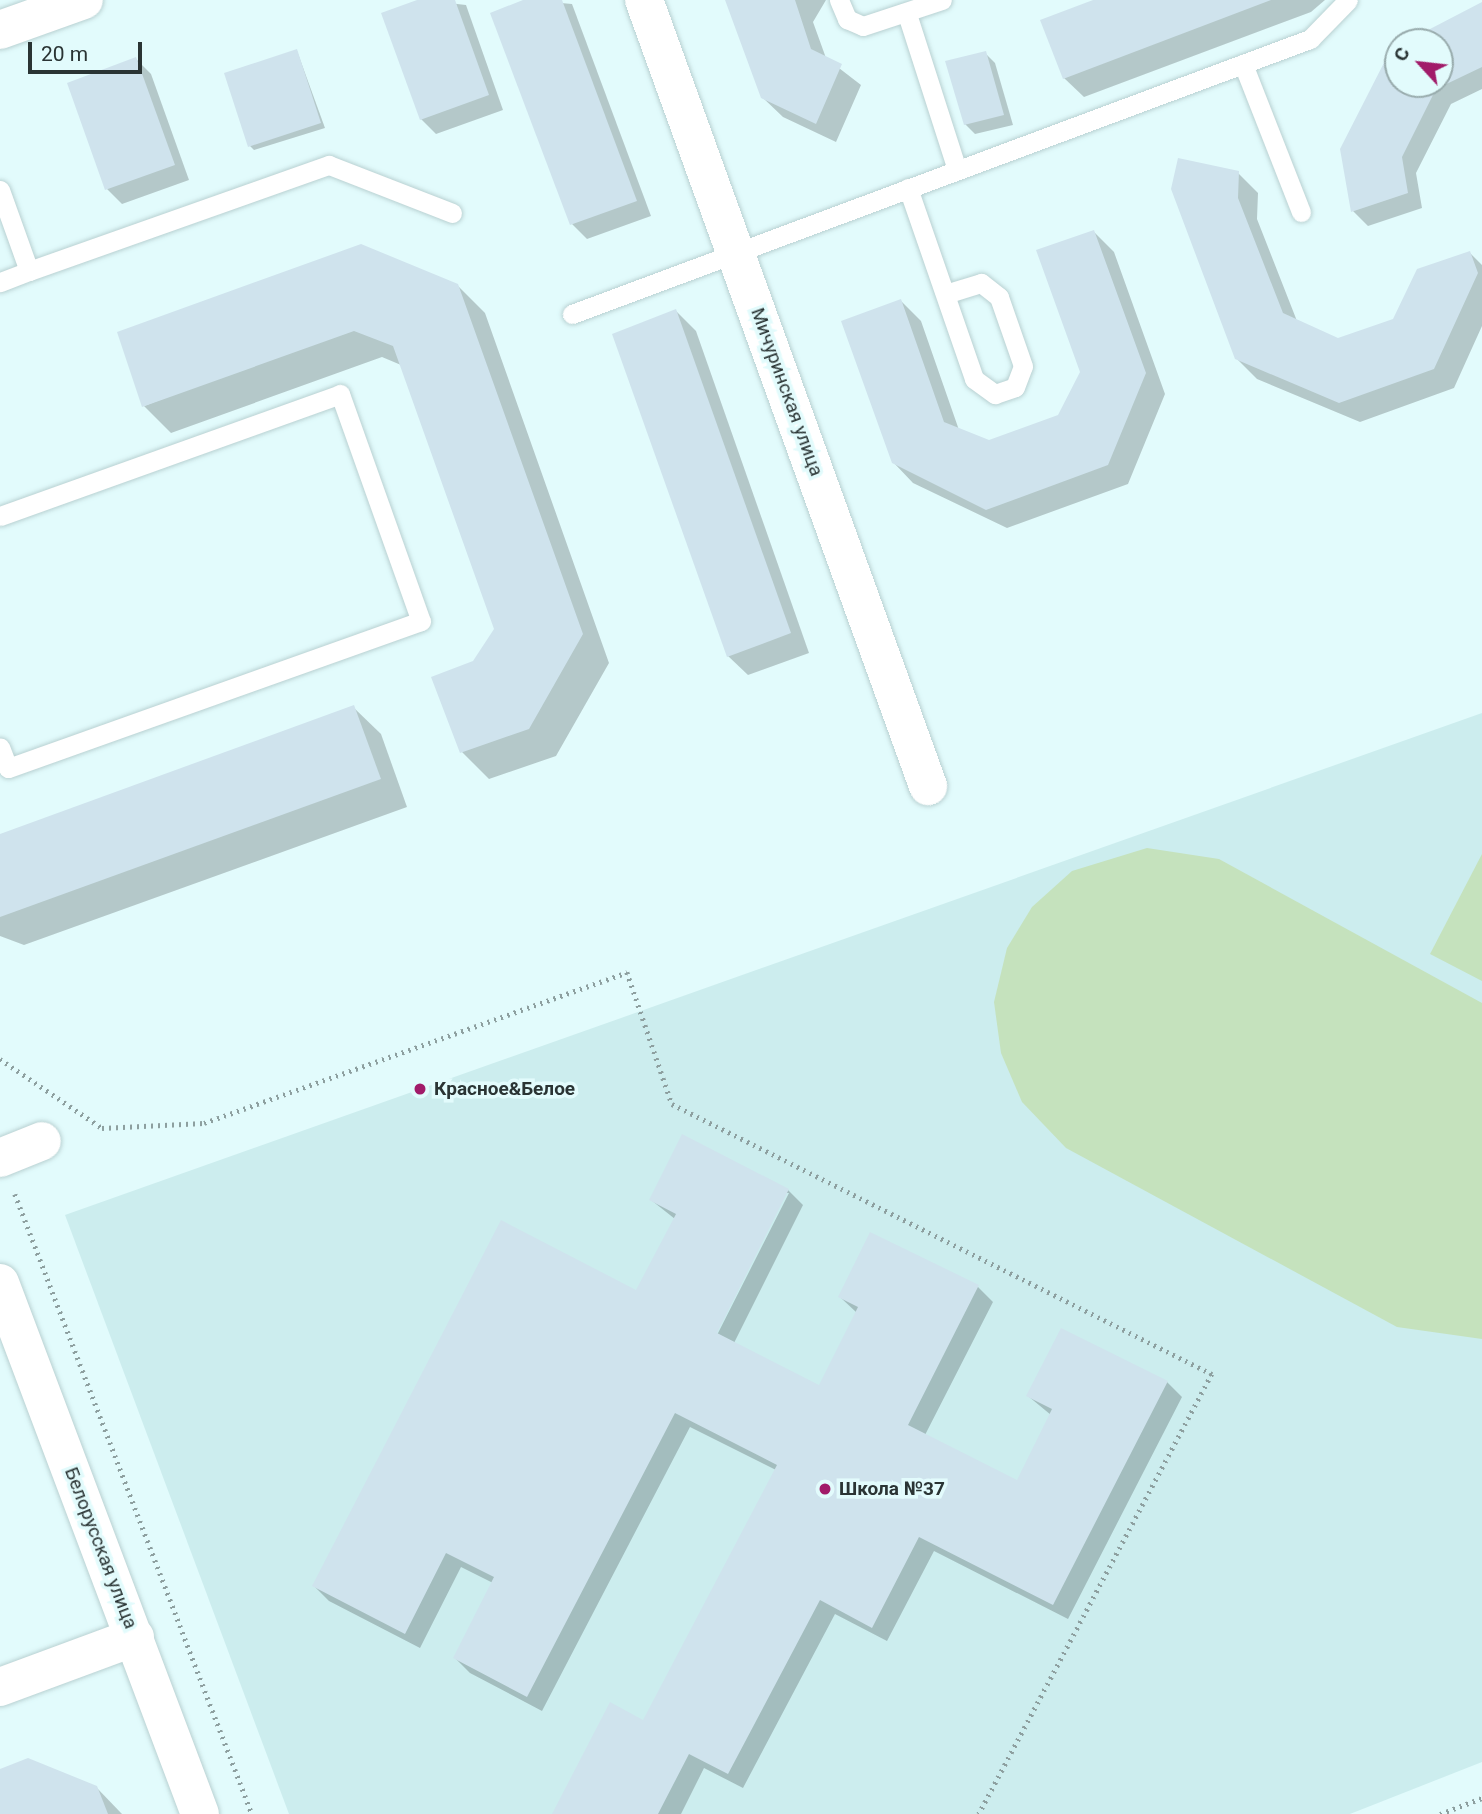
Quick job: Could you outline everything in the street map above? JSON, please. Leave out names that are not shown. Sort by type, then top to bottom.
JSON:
[{"type":"street","points":[[0,30],[84,0]]},
{"type":"street","name":"Мичуринская улица","points":[[644,0],[928,786]]},
{"type":"street","points":[[1,1157],[42,1141]]},
{"type":"street","name":"Белорусская улица","points":[[0,1283],[200,1814]]},
{"type":"street","points":[[0,1687],[135,1637]]},
{"type":"lane","points":[[839,0],[847,19],[863,26],[907,14],[942,0]]},
{"type":"lane","points":[[572,314],[1310,39],[1348,0]]},
{"type":"lane","points":[[907,14],[957,170]]},
{"type":"lane","points":[[1243,64],[1301,212]]},
{"type":"lane","points":[[0,282],[329,165],[452,213]]},
{"type":"lane","points":[[908,188],[974,379],[995,394],[1015,387],[1023,366],[999,297],[981,283],[946,294]]},
{"type":"lane","points":[[0,190],[29,271]]},
{"type":"lane","points":[[0,516],[340,394],[421,621],[8,768],[0,747]]},
{"type":"path","points":[[0,1059],[102,1128],[204,1123],[627,972],[672,1104],[1212,1374],[979,1814]]},
{"type":"path","points":[[1,1157],[252,1814]]},
{"type":"path","points":[[1440,1814],[1482,1798]]},
{"type":"shaded area","name":"Школа №37","points":[[1482,713],[1482,1762],[1350,1814],[289,1814],[65,1215]]},
{"type":"green space","points":[[1147,848],[1219,859],[1482,1003],[1482,1339],[1397,1327],[1066,1148],[1022,1102],[1001,1053],[994,1002],[1007,948],[1032,907],[1072,871]]},
{"type":"green space","points":[[1482,854],[1482,981],[1430,954]]},
{"type":"building","points":[[417,0],[455,0],[489,95],[420,120],[381,13]]},
{"type":"building","points":[[523,0],[562,0],[637,201],[570,225],[490,13]]},
{"type":"building","points":[[725,0],[795,0],[811,49],[842,64],[816,124],[761,98]]},
{"type":"building","points":[[1093,0],[1271,0],[1063,79],[1040,20]]},
{"type":"building","points":[[1482,2],[1482,67],[1454,80],[1454,28],[1432,28]]},
{"type":"building","points":[[297,49],[321,123],[248,147],[224,73]]},
{"type":"building","points":[[986,51],[1004,115],[964,125],[945,61]]},
{"type":"building","points":[[136,57],[175,165],[105,190],[67,83]]},
{"type":"building","points":[[1384,63],[1384,98],[1432,98],[1402,157],[1408,193],[1351,212],[1340,149]]},
{"type":"building","points":[[1178,158],[1239,171],[1238,198],[1283,313],[1338,338],[1393,319],[1417,269],[1470,251],[1478,273],[1434,369],[1339,403],[1235,359],[1171,189]]},
{"type":"building","points":[[1094,230],[1146,373],[1108,465],[986,510],[892,463],[841,321],[901,299],[944,422],[989,440],[1058,415],[1080,372],[1036,250]]},
{"type":"building","points":[[361,244],[458,284],[583,634],[529,729],[460,753],[431,677],[473,661],[494,629],[393,346],[354,331],[142,407],[117,332]]},
{"type":"building","points":[[676,309],[791,633],[727,657],[612,334]]},
{"type":"building","points":[[354,705],[381,779],[0,917],[0,834]]},
{"type":"building","points":[[682,1134],[789,1189],[717,1333],[819,1385],[858,1307],[838,1297],[870,1232],[979,1285],[908,1425],[1017,1480],[1052,1409],[1026,1396],[1061,1328],[1168,1381],[1053,1605],[919,1537],[872,1628],[820,1600],[728,1774],[689,1754],[658,1814],[552,1814],[610,1702],[643,1720],[777,1465],[675,1413],[527,1697],[453,1658],[494,1577],[446,1553],[405,1634],[312,1586],[501,1220],[636,1290],[676,1214],[649,1200]]},
{"type":"building","points":[[28,1758],[97,1786],[108,1814],[0,1814],[0,1769]]},
{"type":"place","name":"Красное&Белое","points":[[420,1089]]},
{"type":"place","name":"Школа №37","points":[[825,1489]]}]
